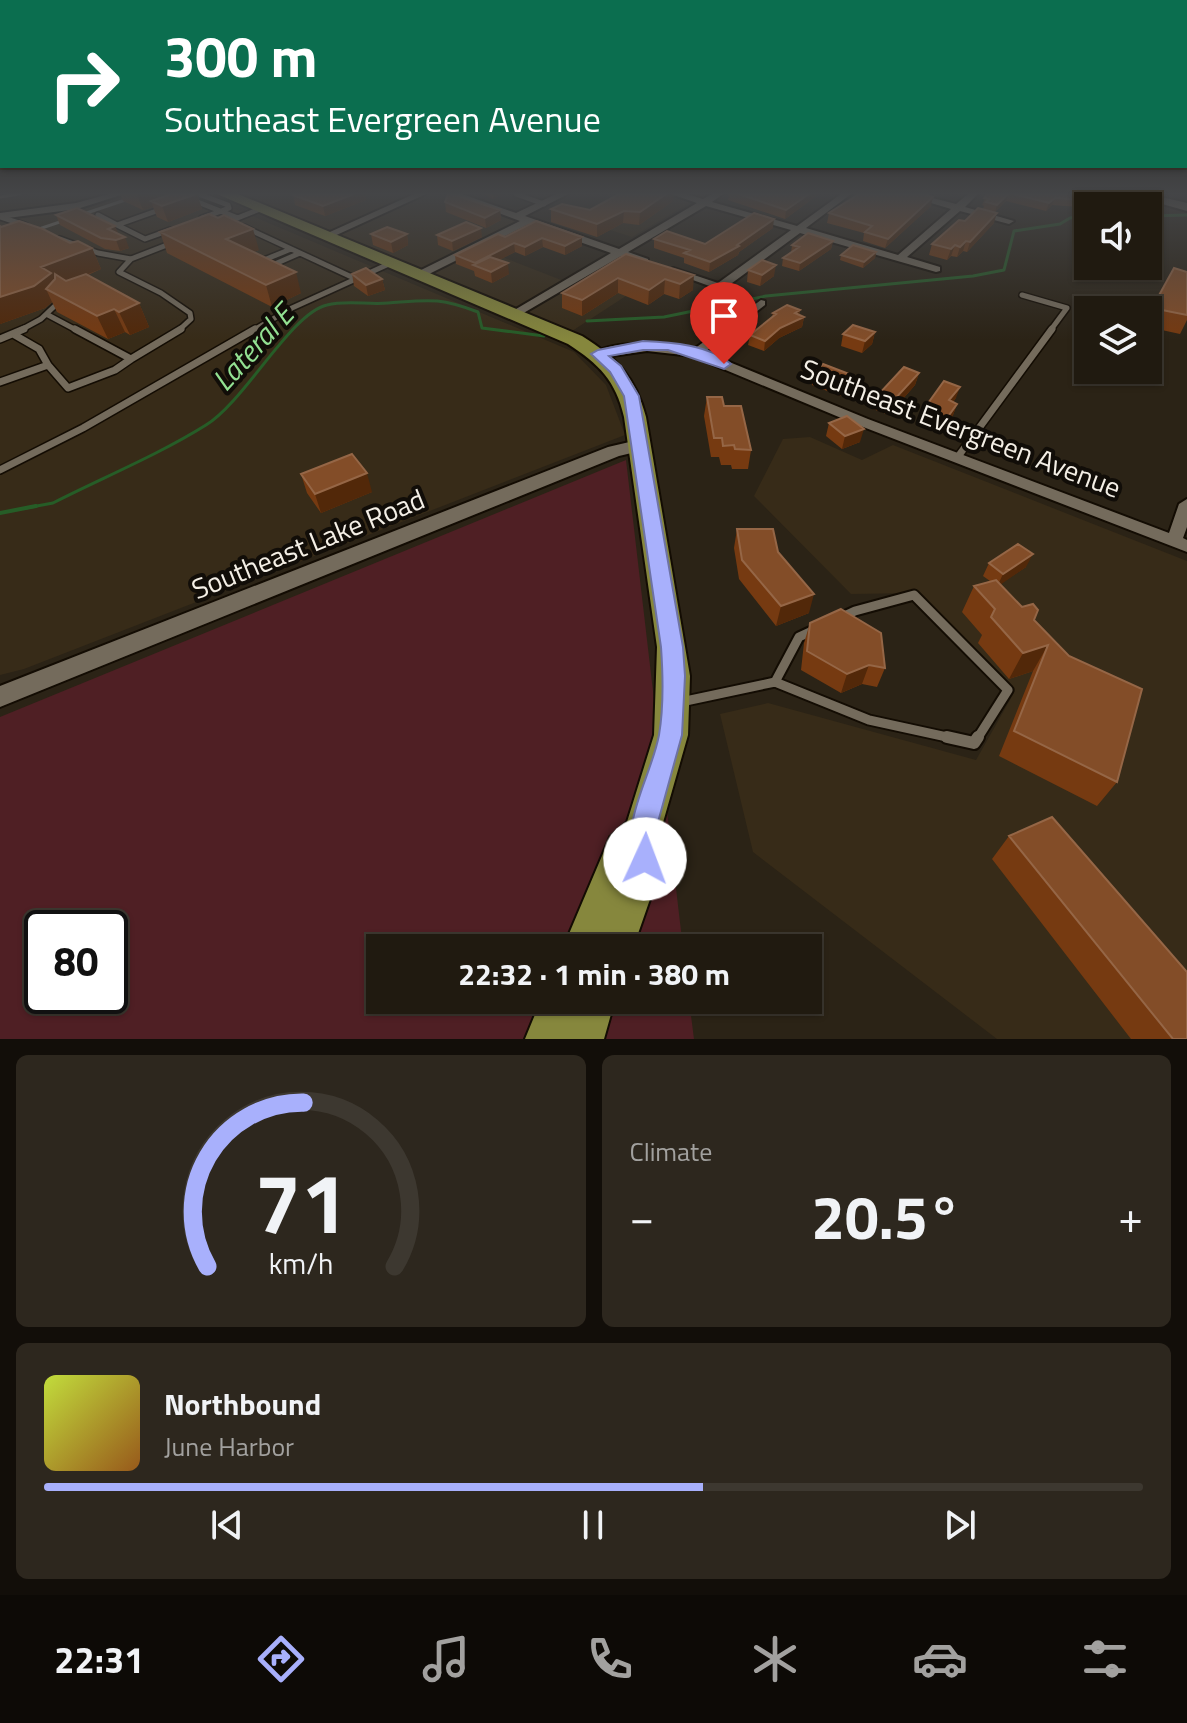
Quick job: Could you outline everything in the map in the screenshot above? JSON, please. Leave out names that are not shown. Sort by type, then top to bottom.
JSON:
[{"type":"highway","points":[[342,242],[575,340],[616,370],[631,396],[672,647],[672,704],[671,735],[642,833],[645,859],[618,934]]},
{"type":"highway","points":[[589,934],[623,850],[642,833]]},
{"type":"highway","points":[[547,1039],[557,1014]]},
{"type":"highway","points":[[582,1039],[590,1014]]},
{"type":"street","points":[[421,274],[485,242]]},
{"type":"street","points":[[590,242],[737,293]]},
{"type":"street","points":[[515,314],[638,242]]},
{"type":"street","points":[[719,287],[780,242]]},
{"type":"street","points":[[845,242],[936,269]]},
{"type":"street","points":[[900,258],[918,242]]},
{"type":"street","points":[[696,353],[761,303]]},
{"type":"street","name":"Southeast Evergreen Avenue","points":[[598,354],[643,346],[668,346],[696,353],[1180,544]]},
{"type":"street","name":"Southeast Lake Road","points":[[0,697],[614,451],[638,446]]},
{"type":"street","points":[[1180,544],[1187,504]]},
{"type":"lane","points":[[69,242],[98,253],[131,259]]},
{"type":"lane","points":[[13,334],[39,349],[68,388],[115,370],[183,328],[191,319],[190,313],[161,293],[119,272],[131,259],[175,242]]},
{"type":"lane","points":[[277,242],[356,279]]},
{"type":"lane","points":[[273,265],[264,260],[291,249]]},
{"type":"lane","points":[[262,269],[300,253]]},
{"type":"lane","points":[[0,470],[83,428],[292,308],[391,263]]},
{"type":"lane","points":[[957,458],[1067,308],[1022,295]]},
{"type":"lane","points":[[0,339],[48,315],[61,300]]},
{"type":"lane","points":[[48,315],[131,359]]},
{"type":"lane","points":[[0,382],[48,365]]},
{"type":"lane","points":[[672,704],[775,682],[869,720],[974,743],[1008,690],[914,595],[855,611],[799,637],[775,682]]},
{"type":"shaded area","points":[[0,242],[315,242],[574,352],[606,385],[625,435],[24,669],[0,675]]},
{"type":"shaded area","points":[[359,242],[499,242],[484,250],[574,285],[621,257],[663,272],[572,331]]},
{"type":"shaded area","points":[[810,437],[862,460],[893,445],[1187,561],[1187,1039],[997,1039],[753,852],[720,714],[768,703],[976,760],[1015,691],[918,593],[851,594],[754,496],[783,439]]},
{"type":"shaded area","points":[[626,460],[681,934],[366,934],[366,1014],[691,1014],[694,1039],[0,1039],[0,717]]},
{"type":"building","points":[[0,242],[81,242],[92,248],[41,267],[51,273],[34,286],[0,297]]},
{"type":"building","points":[[181,242],[233,242],[296,272],[266,285]]},
{"type":"building","points":[[481,242],[534,242],[525,247],[514,243],[475,263],[455,255]]},
{"type":"building","points":[[665,242],[701,242],[741,242],[710,262],[684,253],[690,250]]},
{"type":"building","points":[[831,242],[800,263],[783,258],[799,247],[792,245]]},
{"type":"building","points":[[934,242],[965,242],[951,249]]},
{"type":"building","points":[[853,245],[876,252],[864,262],[841,255]]},
{"type":"building","points":[[626,254],[694,275],[680,284],[665,279],[649,290],[618,278],[582,300],[562,293]]},
{"type":"building","points":[[490,257],[508,263],[491,272],[473,265]]},
{"type":"building","points":[[762,260],[776,265],[762,275],[748,270]]},
{"type":"building","points":[[366,268],[382,279],[366,285],[352,274]]},
{"type":"building","points":[[1174,268],[1187,272],[1187,315],[1162,310],[1162,296],[1159,296]]},
{"type":"building","points":[[55,274],[66,281],[86,274],[139,303],[119,312],[114,309],[97,316],[46,289],[55,279]]},
{"type":"building","points":[[787,305],[800,310],[795,313],[804,317],[780,328],[765,341],[750,335],[776,314],[773,313]]},
{"type":"building","points":[[853,325],[875,332],[865,341],[843,334]]},
{"type":"building","points":[[823,364],[852,375],[843,383],[814,373]]},
{"type":"building","points":[[904,367],[919,373],[892,402],[877,396]]},
{"type":"building","points":[[944,381],[960,387],[949,400],[957,404],[944,422],[921,413]]},
{"type":"building","points":[[707,397],[722,397],[724,406],[741,406],[751,450],[735,449],[734,445],[723,446],[722,438],[714,438]]},
{"type":"building","points":[[847,416],[864,429],[845,436],[829,423]]},
{"type":"building","points":[[352,454],[367,473],[315,494],[301,474]]},
{"type":"building","points":[[737,529],[773,529],[778,552],[814,594],[781,606],[742,560]]},
{"type":"building","points":[[1018,544],[1033,554],[1003,574],[989,563]]},
{"type":"building","points":[[996,580],[1022,607],[1033,604],[1038,610],[1034,620],[1069,656],[1142,689],[1117,782],[1014,731],[1048,645],[1023,653],[991,617],[995,609],[974,586]]},
{"type":"building","points":[[841,609],[881,633],[885,668],[869,665],[847,674],[807,651],[810,623]]},
{"type":"building","points":[[1052,817],[1187,972],[1187,1039],[1173,1039],[1009,836]]},
{"type":"waterway","name":"Lateral E","points":[[587,321],[664,317],[766,296],[973,276],[1004,270],[1011,242]]},
{"type":"waterway","name":"Lateral E","points":[[26,508],[53,503],[206,425],[236,397],[298,324],[313,311],[327,305],[443,302],[478,312],[482,328],[544,336]]},
{"type":"waterway","name":"Lateral E","points":[[0,513],[36,506]]},
{"type":"route","points":[[645,859],[642,833],[671,735],[672,647],[631,396],[624,380],[598,354],[643,346],[668,346],[724,364]]}]
